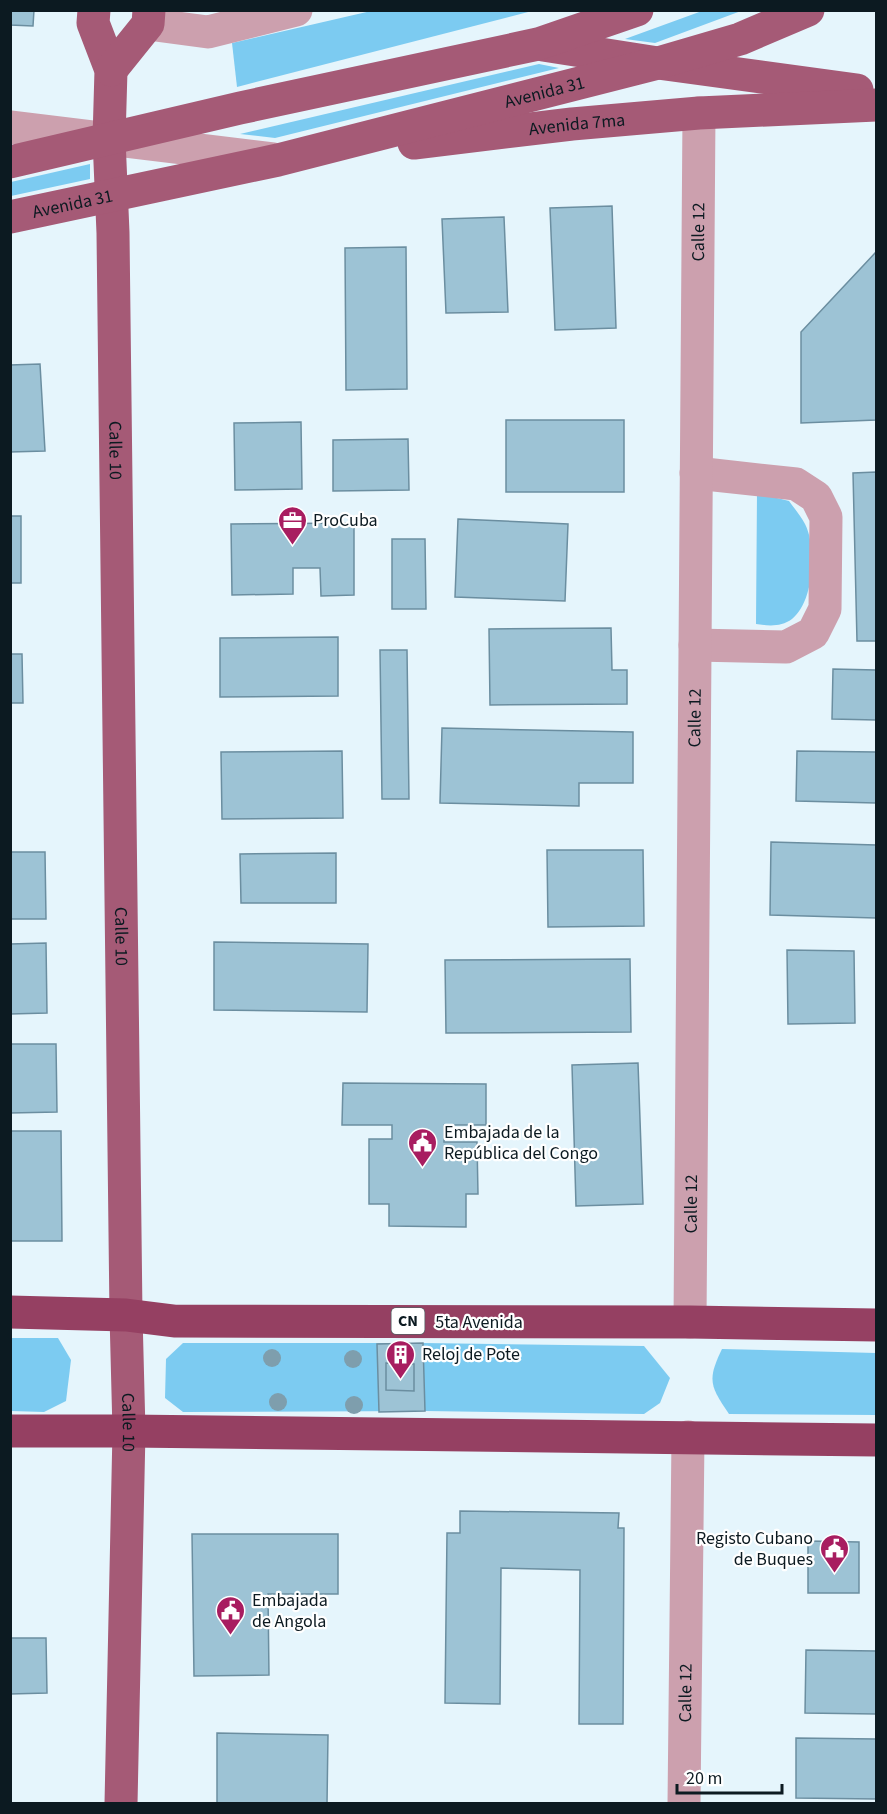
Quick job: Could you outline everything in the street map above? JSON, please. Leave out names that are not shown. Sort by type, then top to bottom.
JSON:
[{"type":"highway","name":"5ta Avenida","points":[[10,1312],[126,1315],[174,1321],[690,1322],[876,1325]]},
{"type":"highway","points":[[10,1431],[876,1440]]},
{"type":"main road","name":"Calle 10","points":[[94,10],[93,22],[111,70],[109,139],[112,194],[129,1431],[121,1803]]},
{"type":"main road","name":"Avenida 31","points":[[10,162],[538,44],[637,10]]},
{"type":"main road","name":"Avenida 31","points":[[10,217],[278,160],[658,63],[740,39],[808,10]]},
{"type":"main road","points":[[111,70],[148,17]]},
{"type":"main road","points":[[538,44],[876,93]]},
{"type":"main road","name":"Avenida 7ma","points":[[278,160],[572,124],[699,113],[876,105]]},
{"type":"street","points":[[148,17],[208,32],[296,10]]},
{"type":"street","name":"Calle 12","points":[[690,1322],[699,113]]},
{"type":"street","points":[[10,127],[109,139]]},
{"type":"street","name":"Avenida 31","points":[[109,139],[278,160]]},
{"type":"street","points":[[695,645],[786,648],[813,633],[825,609],[826,529],[826,518],[816,497],[796,484],[696,473]]},
{"type":"street","name":"Calle 12","points":[[684,1803],[688,1437]]},
{"type":"shaded area","points":[[371,11],[532,11],[237,87],[232,43]]},
{"type":"shaded area","points":[[702,11],[741,11],[655,43],[625,39]]},
{"type":"shaded area","points":[[539,64],[559,68],[275,138],[240,134]]},
{"type":"shaded area","points":[[90,164],[90,179],[11,196],[11,182]]},
{"type":"shaded area","points":[[757,493],[789,501],[805,524],[811,546],[811,574],[805,600],[792,619],[779,625],[756,624]]},
{"type":"shaded area","points":[[11,1338],[58,1338],[71,1360],[66,1401],[44,1412],[11,1411]]},
{"type":"shaded area","points":[[183,1343],[644,1346],[670,1378],[660,1403],[644,1414],[425,1411],[183,1412],[165,1398],[166,1359]]},
{"type":"shaded area","points":[[722,1349],[876,1353],[876,1415],[729,1414],[714,1389],[713,1383],[714,1368]]},
{"type":"building","points":[[10,10],[34,10],[33,26],[10,25]]},
{"type":"building","points":[[612,206],[616,328],[555,330],[550,208]]},
{"type":"building","points":[[504,217],[508,312],[446,313],[442,219]]},
{"type":"building","points":[[406,247],[407,389],[346,390],[345,248]]},
{"type":"building","points":[[876,252],[876,420],[801,423],[801,332]]},
{"type":"building","points":[[40,364],[45,451],[10,452],[10,365]]},
{"type":"building","points":[[506,420],[624,420],[624,492],[506,492]]},
{"type":"building","points":[[301,422],[302,489],[235,490],[234,423]]},
{"type":"building","points":[[408,439],[409,490],[333,491],[333,440]]},
{"type":"building","points":[[876,472],[876,641],[857,641],[853,473]]},
{"type":"building","points":[[10,516],[21,516],[21,583],[10,583]]},
{"type":"building","points":[[458,519],[568,524],[565,601],[455,597]]},
{"type":"building","name":"ProCuba","points":[[354,523],[354,595],[321,596],[320,568],[293,568],[293,594],[232,595],[231,524]]},
{"type":"building","points":[[392,539],[425,539],[426,609],[392,609]]},
{"type":"building","points":[[611,628],[612,670],[627,670],[627,704],[490,705],[489,629]]},
{"type":"building","points":[[338,637],[338,696],[220,697],[220,638]]},
{"type":"building","points":[[380,650],[407,650],[409,799],[382,799]]},
{"type":"building","points":[[10,654],[22,654],[23,703],[10,703]]},
{"type":"building","points":[[833,669],[876,670],[876,720],[832,719]]},
{"type":"building","points":[[442,728],[633,732],[633,783],[579,783],[579,806],[440,803]]},
{"type":"building","points":[[342,751],[343,818],[222,819],[221,752]]},
{"type":"building","points":[[797,751],[876,752],[876,803],[796,801]]},
{"type":"building","points":[[771,842],[876,845],[876,918],[770,915]]},
{"type":"building","points":[[547,850],[643,850],[644,926],[548,927]]},
{"type":"building","points":[[10,852],[45,852],[46,919],[10,919]]},
{"type":"building","points":[[336,853],[336,903],[241,903],[240,854]]},
{"type":"building","points":[[214,942],[368,944],[367,1012],[214,1010]]},
{"type":"building","points":[[46,943],[47,1013],[10,1014],[10,944]]},
{"type":"building","points":[[787,950],[854,951],[855,1023],[788,1024]]},
{"type":"building","points":[[630,959],[631,1032],[446,1033],[445,960]]},
{"type":"building","points":[[10,1044],[56,1044],[57,1112],[10,1113]]},
{"type":"building","points":[[638,1063],[643,1204],[576,1206],[572,1065]]},
{"type":"building","name":"Embajada de la República del Congo","points":[[343,1083],[486,1084],[486,1125],[444,1125],[444,1142],[477,1142],[478,1194],[466,1194],[466,1227],[389,1226],[389,1204],[369,1204],[369,1139],[392,1139],[392,1125],[342,1125]]},
{"type":"building","points":[[10,1131],[61,1131],[62,1241],[10,1241]]},
{"type":"building","name":"Reloj de Pote","points":[[423,1343],[425,1411],[379,1412],[377,1344]]},
{"type":"building","points":[[386,1363],[414,1364],[414,1391],[386,1390]]},
{"type":"building","points":[[460,1511],[619,1513],[618,1528],[624,1528],[623,1724],[579,1724],[580,1570],[501,1568],[500,1704],[445,1703],[447,1533],[460,1533]]},
{"type":"building","name":"Embajada de Angola","points":[[192,1534],[338,1534],[338,1594],[268,1594],[269,1675],[194,1676]]},
{"type":"building","points":[[808,1541],[859,1542],[859,1593],[808,1593]]},
{"type":"building","points":[[10,1638],[46,1638],[47,1693],[10,1694]]},
{"type":"building","points":[[806,1650],[876,1651],[876,1714],[805,1713]]},
{"type":"building","points":[[217,1733],[328,1735],[327,1804],[217,1803]]},
{"type":"building","points":[[796,1738],[876,1739],[876,1799],[796,1798]]},
{"type":"place","name":"ProCuba","points":[[292,546]]},
{"type":"place","name":"Embajada de la República del Congo","points":[[423,1168]]},
{"type":"place","name":"Reloj de Pote","points":[[401,1380]]},
{"type":"place","name":"Registo Cubano de Buques","points":[[834,1574]]},
{"type":"place","name":"Embajada de Angola","points":[[231,1636]]}]
